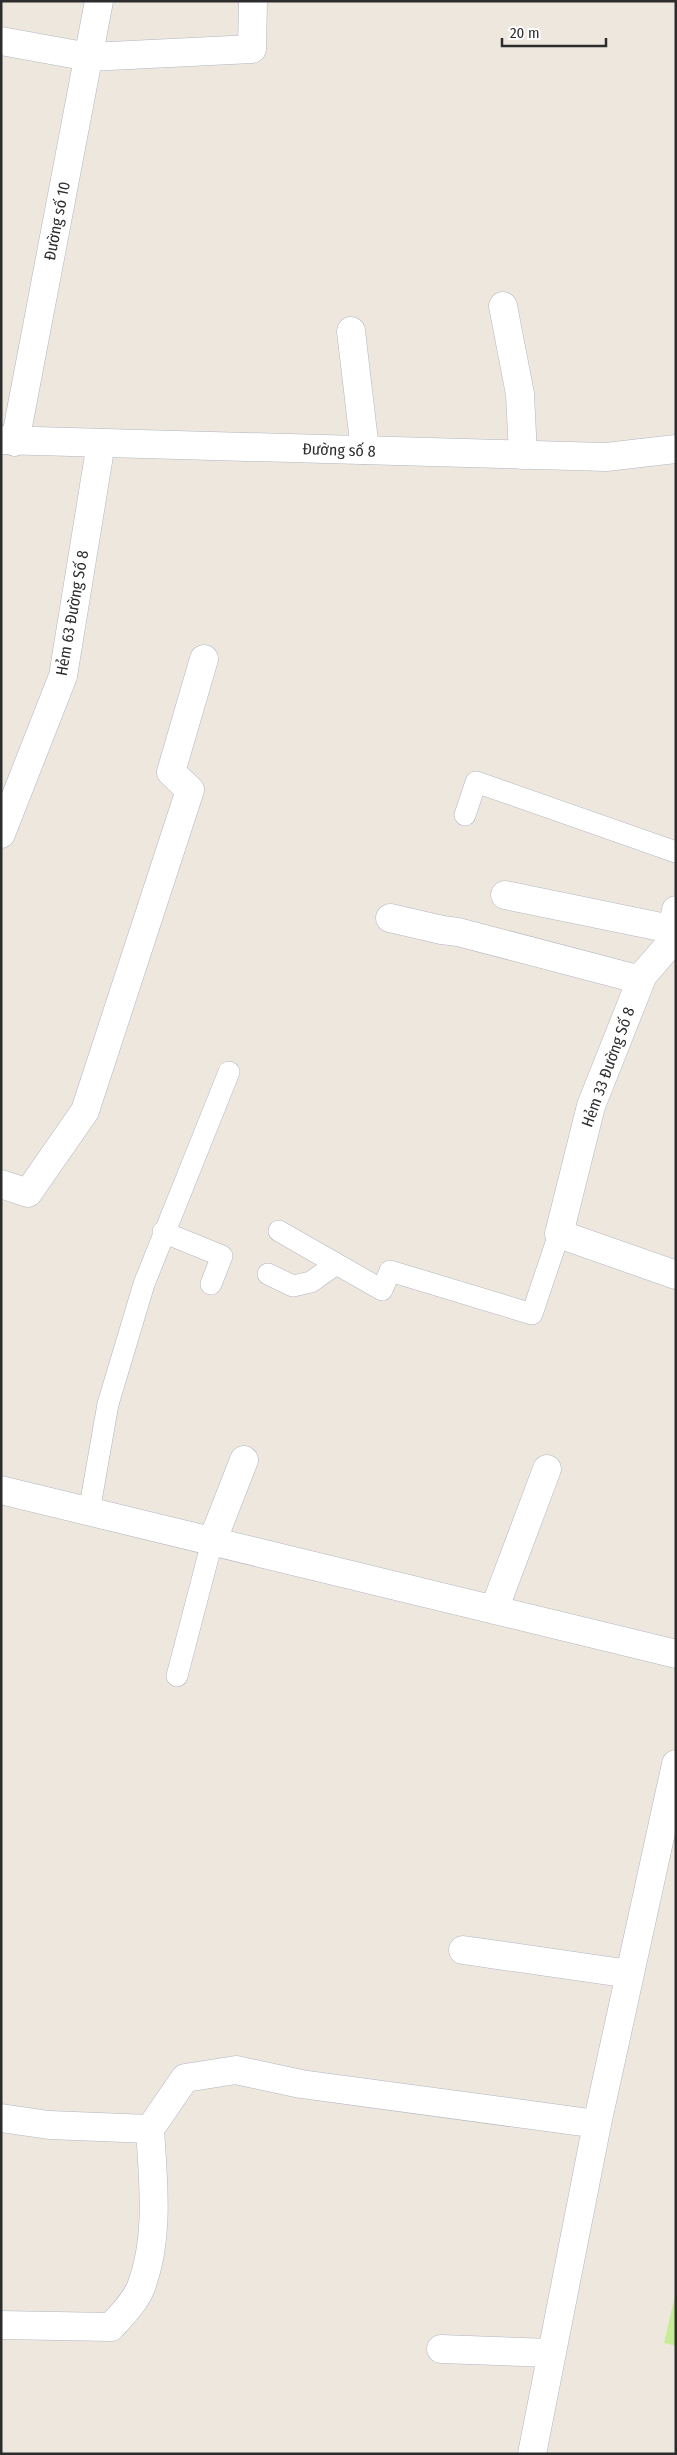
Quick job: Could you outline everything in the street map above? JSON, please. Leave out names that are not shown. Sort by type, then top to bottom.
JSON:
[{"type":"street","name":"Đường số 10","points":[[8,441],[89,57],[99,1]]},
{"type":"street","points":[[1,41],[89,57],[252,49],[253,1]]},
{"type":"street","points":[[503,306],[520,394],[523,455]]},
{"type":"street","points":[[351,331],[365,450]]},
{"type":"street","name":"Đường số 8","points":[[8,441],[606,457],[676,449]]},
{"type":"street","name":"Hẻm 63 Đường Số 8","points":[[1,834],[63,676],[101,442]]},
{"type":"street","points":[[1,1184],[28,1193],[86,1111],[190,790],[171,772],[204,659]]},
{"type":"street","points":[[505,895],[675,923]]},
{"type":"street","points":[[390,918],[458,932],[641,980]]},
{"type":"street","name":"Hẻm 33 Đường Số 8","points":[[559,1234],[591,1106],[641,980],[670,944],[675,923]]},
{"type":"street","points":[[559,1234],[676,1275]]},
{"type":"street","points":[[212,1542],[244,1460]]},
{"type":"street","points":[[494,1610],[547,1469]]},
{"type":"street","points":[[1,1490],[676,1654]]},
{"type":"street","points":[[532,2454],[597,2124],[676,1764]]},
{"type":"street","points":[[463,1950],[630,1974]]},
{"type":"street","points":[[1,2325],[111,2327],[124,2313],[140,2288],[149,2261],[153,2225],[150,2129],[185,2078],[236,2070],[301,2084],[597,2124]]},
{"type":"street","points":[[1,2118],[49,2125],[150,2129]]},
{"type":"street","points":[[441,2349],[551,2353]]},
{"type":"lane","points":[[465,815],[476,782],[676,852]]},
{"type":"lane","points":[[89,1512],[108,1404],[144,1284],[163,1232],[229,1072]]},
{"type":"lane","points":[[279,1231],[382,1290],[390,1270],[532,1314],[559,1234]]},
{"type":"lane","points":[[163,1232],[222,1256],[211,1284]]},
{"type":"lane","points":[[268,1274],[293,1286],[311,1282],[336,1264]]},
{"type":"lane","points":[[178,1676],[212,1542]]},
{"type":"green space","points":[[676,2291],[676,2346],[664,2343]]}]
